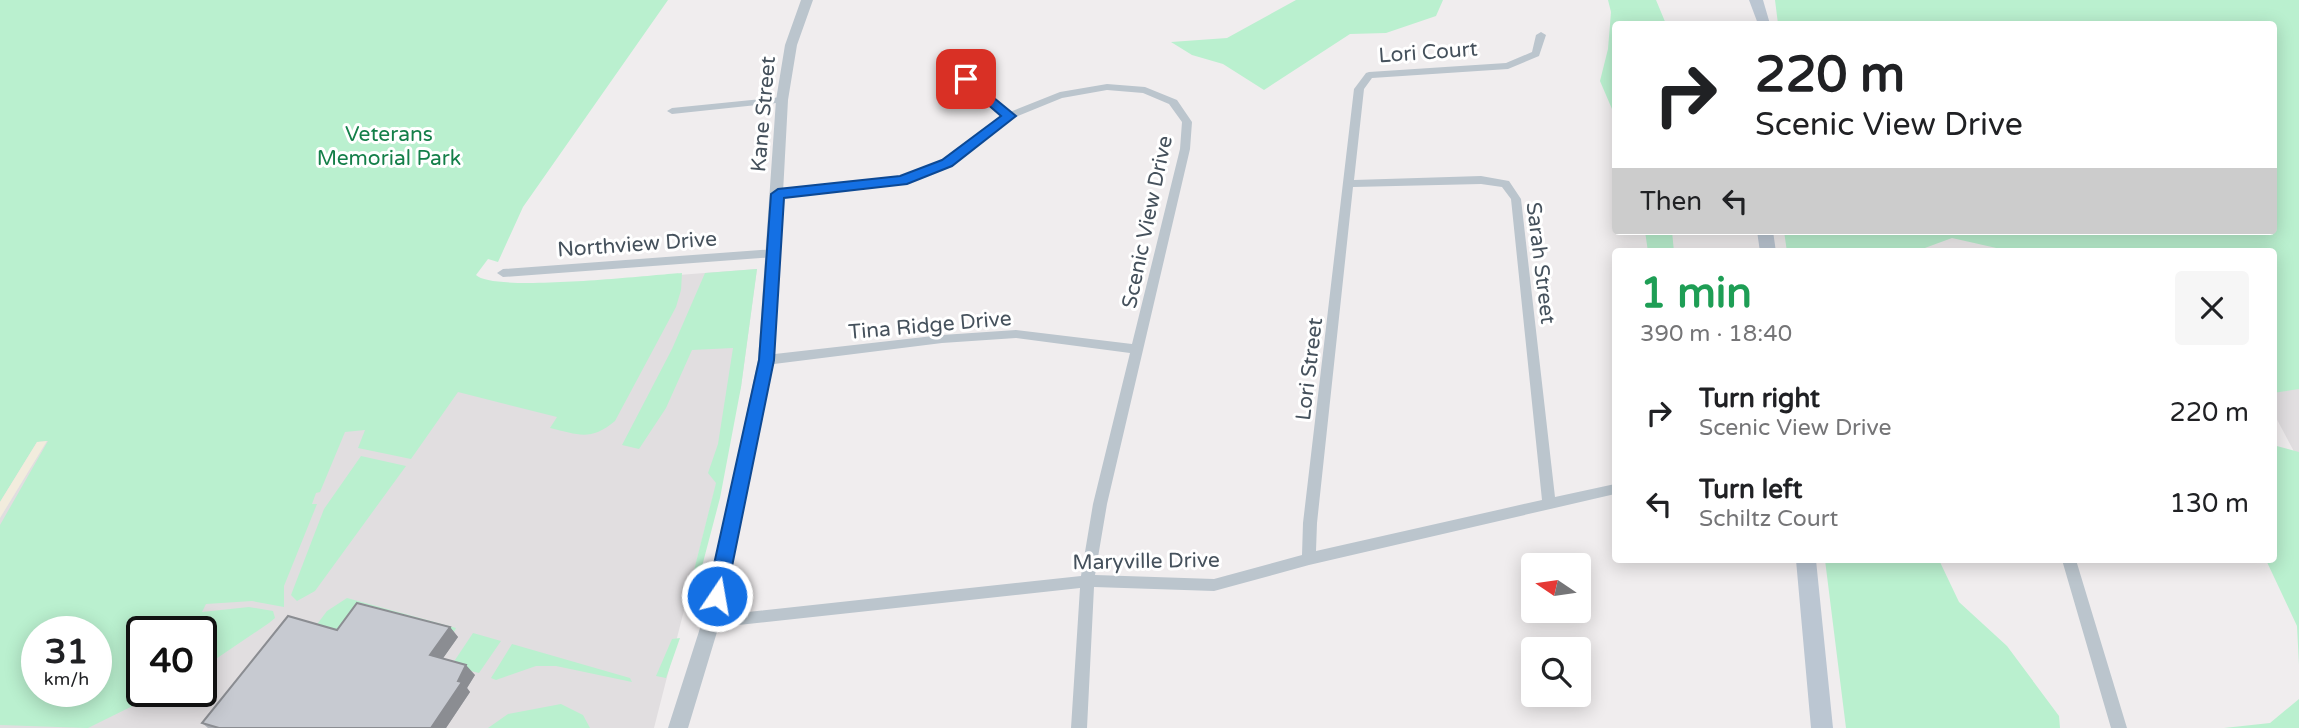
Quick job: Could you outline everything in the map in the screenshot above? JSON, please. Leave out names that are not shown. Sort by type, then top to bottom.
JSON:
[{"type":"main road","points":[[1756,0],[1763,21]]},
{"type":"main road","points":[[1806,563],[1822,728]]},
{"type":"street","name":"Kane Street","points":[[678,728],[711,622],[766,360],[782,100],[791,45],[807,0]]},
{"type":"street","name":"Lori Court","points":[[1350,184],[1359,89],[1369,75],[1508,66],[1536,54],[1541,35]]},
{"type":"street","points":[[966,79],[1009,116]]},
{"type":"street","name":"Scenic View Drive","points":[[778,194],[902,180],[947,163],[1009,116],[1060,95],[1107,87],[1145,90],[1173,102],[1187,122],[1185,149],[1100,504],[1087,581],[1079,728]]},
{"type":"street","points":[[672,111],[782,100]]},
{"type":"street","name":"Sarah Street","points":[[1350,184],[1481,180],[1504,184],[1516,199],[1549,503]]},
{"type":"street","name":"Lori Street","points":[[1308,559],[1350,184]]},
{"type":"street","name":"Northview Drive","points":[[503,273],[774,253]]},
{"type":"street","name":"Tina Ridge Drive","points":[[766,360],[942,339],[1016,334],[1138,349]]},
{"type":"street","name":"Maryville Drive","points":[[711,622],[1087,581],[1214,585],[1308,559],[1612,490]]},
{"type":"street","points":[[2070,563],[2119,728]]},
{"type":"shaded area","points":[[757,269],[741,387],[654,728],[0,728],[0,412],[496,289]]},
{"type":"shaded area","points":[[2277,348],[2299,352],[2299,461],[2277,420]]},
{"type":"green space","name":"Veterans Memorial Park","points":[[0,0],[668,0],[523,207],[498,262],[488,259],[476,275],[511,283],[540,283],[682,273],[676,307],[615,421],[607,427],[592,434],[569,433],[550,428],[557,417],[458,392],[411,459],[358,448],[365,430],[345,432],[320,492],[316,493],[312,504],[317,504],[284,586],[284,607],[252,601],[206,604],[202,612],[249,607],[273,611],[275,618],[217,658],[217,616],[126,616],[126,707],[131,707],[88,728],[0,725],[0,525],[48,441],[37,442],[0,502]]},
{"type":"green space","points":[[1296,0],[1443,0],[1436,16],[1386,33],[1350,34],[1264,90],[1223,64],[1192,55],[1171,42],[1227,38]]},
{"type":"green space","points":[[1608,0],[1656,0],[1665,21],[1612,21],[1612,109],[1600,81],[1608,49],[1611,12]]},
{"type":"green space","points":[[1775,0],[2299,0],[2299,389],[2277,392],[2277,248],[1996,248],[1952,238],[1925,248],[1786,248],[1785,235],[2277,235],[2277,21],[1778,21]]},
{"type":"green space","points":[[1646,235],[1672,235],[1674,248],[1647,248]]},
{"type":"green space","points":[[757,269],[741,387],[720,498],[695,593],[689,590],[716,483],[708,473],[718,444],[733,348],[692,350],[666,408],[639,449],[622,445],[672,349],[705,273]]},
{"type":"green space","points":[[2277,446],[2299,452],[2299,665],[2297,626],[2267,563],[2277,563]]},
{"type":"green space","points":[[361,456],[406,466],[315,591],[297,601],[291,595],[324,509]]},
{"type":"green space","points":[[1825,563],[1940,563],[1959,602],[2007,646],[2059,716],[2060,728],[1846,728]]},
{"type":"green space","points":[[347,598],[456,628],[452,636],[347,639],[315,627],[327,611]]},
{"type":"green space","points":[[473,633],[501,641],[479,673],[451,666]]},
{"type":"green space","points":[[680,638],[666,678],[656,676],[672,639]]},
{"type":"green space","points":[[512,644],[630,678],[632,682],[556,666],[536,666],[496,680],[491,678]]},
{"type":"green space","points":[[2299,699],[2299,728],[2224,728],[2270,723]]},
{"type":"green space","points":[[561,704],[583,715],[590,728],[488,728],[508,714]]},
{"type":"sand","points":[[47,441],[0,518],[0,502],[37,442]]},
{"type":"building","points":[[357,603],[450,627],[430,655],[466,665],[458,681],[462,682],[431,728],[219,728],[202,723],[288,616],[337,630]]},
{"type":"route","points":[[717,596],[766,360],[778,194],[902,180],[947,163],[1009,116],[966,79]]}]
